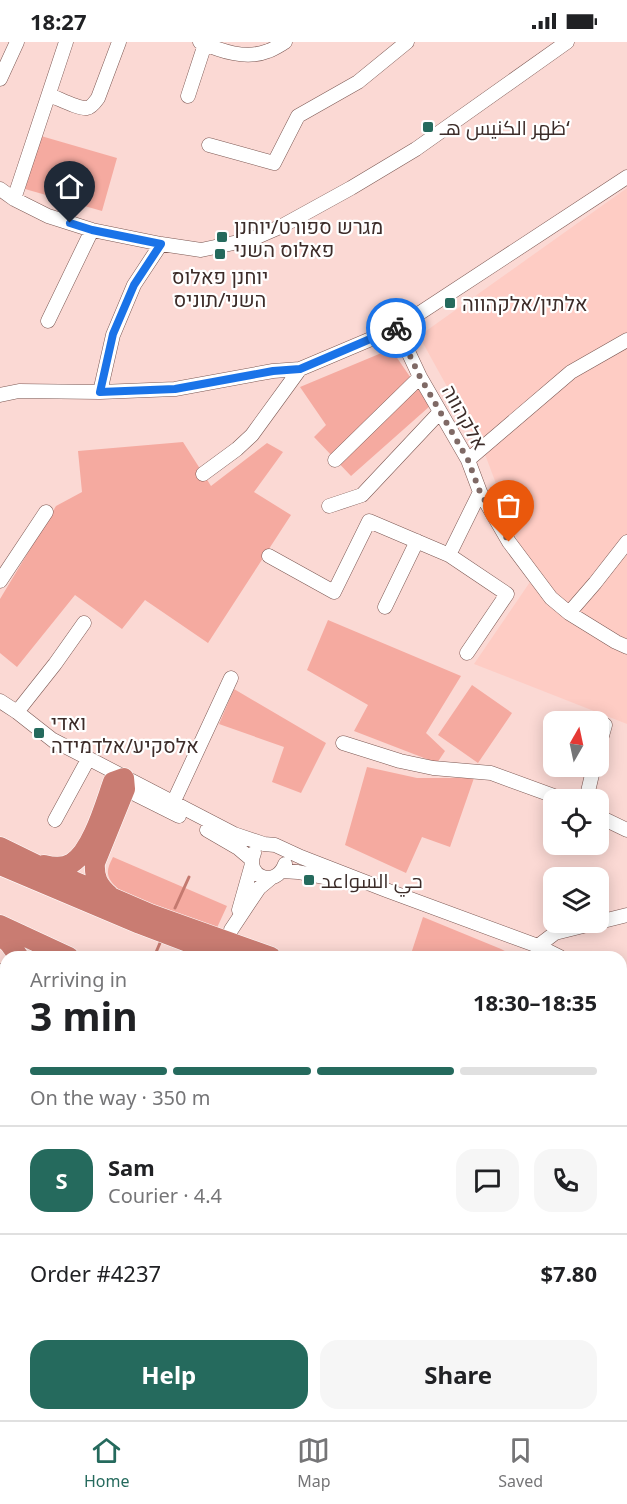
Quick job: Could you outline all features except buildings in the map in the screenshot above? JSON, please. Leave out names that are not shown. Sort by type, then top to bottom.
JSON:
[{"type":"highway","points":[[28,861],[51,867],[71,864],[87,847],[121,783]]},
{"type":"highway","points":[[111,897],[102,889],[94,872],[95,862],[121,783]]},
{"type":"highway","points":[[0,847],[150,914],[254,951]]},
{"type":"highway","points":[[0,865],[140,924],[211,951]]},
{"type":"highway","points":[[0,925],[56,951]]},
{"type":"highway","points":[[0,935],[15,951]]},
{"type":"street","points":[[0,79],[17,42]]},
{"type":"street","points":[[14,199],[66,42]]},
{"type":"street","points":[[49,95],[78,107],[87,108],[93,105],[98,98],[119,42]]},
{"type":"street","points":[[188,96],[202,43],[241,55],[268,51],[285,42]]},
{"type":"street","points":[[208,145],[274,163],[298,116],[358,82],[407,42]]},
{"type":"street","points":[[0,189],[14,199],[48,216],[92,230],[161,244],[201,250],[252,239],[282,226],[351,189],[416,149],[567,42]]},
{"type":"street","points":[[0,395],[19,391],[100,392],[175,389],[273,371],[300,369],[397,328],[627,177]]},
{"type":"street","points":[[48,321],[92,230]]},
{"type":"street","points":[[100,392],[113,334],[134,285],[161,244]]},
{"type":"street","name":"אלקהווה","points":[[397,328],[439,413],[468,460],[480,492],[509,542],[551,598],[569,613],[627,647]]},
{"type":"street","points":[[468,460],[571,372],[627,340]]},
{"type":"street","points":[[203,474],[252,435],[300,369]]},
{"type":"street","points":[[335,460],[420,377]]},
{"type":"street","points":[[329,506],[362,495],[439,413]]},
{"type":"street","points":[[449,555],[480,492]]},
{"type":"street","points":[[0,581],[46,512]]},
{"type":"street","points":[[269,556],[334,592],[369,521],[449,555],[507,594],[467,653]]},
{"type":"street","points":[[385,607],[417,541]]},
{"type":"street","points":[[569,613],[627,542]]},
{"type":"street","points":[[17,712],[84,623]]},
{"type":"street","points":[[173,802],[231,678]]},
{"type":"street","points":[[0,701],[85,765],[238,848],[261,876],[298,872],[386,890]]},
{"type":"street","points":[[53,740],[121,783],[173,802],[234,834],[270,844],[548,951]]},
{"type":"street","points":[[343,743],[400,761],[433,768],[491,773],[543,792]]},
{"type":"street","points":[[55,820],[85,765]]},
{"type":"street","points":[[609,821],[627,830]]},
{"type":"street","points":[[264,844],[255,850],[233,927],[259,888],[277,874],[285,862],[280,849]]},
{"type":"street","points":[[538,946],[555,933],[627,915]]},
{"type":"shaded area","points":[[41,136],[117,158],[102,211],[25,189]]},
{"type":"shaded area","points":[[627,188],[627,724],[609,717],[609,711],[594,711],[474,664],[532,579],[486,457],[419,336]]},
{"type":"shaded area","points":[[391,349],[430,406],[351,476],[314,437],[326,425],[300,387]]},
{"type":"shaded area","points":[[183,442],[211,486],[267,443],[283,452],[254,492],[291,515],[208,643],[145,600],[122,629],[75,595],[17,667],[0,653],[0,599],[56,506],[82,492],[78,451]]},
{"type":"shaded area","points":[[328,620],[461,676],[426,733],[445,751],[437,763],[354,731],[368,705],[307,670]]},
{"type":"shaded area","points":[[472,685],[512,713],[478,763],[438,735]]},
{"type":"shaded area","points":[[234,689],[326,743],[301,793],[272,782],[284,747],[219,724]]},
{"type":"shaded area","points":[[367,767],[417,778],[474,778],[450,847],[422,837],[406,873],[345,845]]},
{"type":"shaded area","points":[[113,857],[227,906],[215,932],[119,890],[108,875]]},
{"type":"shaded area","points":[[423,917],[505,951],[412,951]]},
{"type":"waterway","points":[[175,908],[189,877]]},
{"type":"waterway","points":[[157,951],[160,943]]},
{"type":"way so far","points":[[396,328],[439,413],[468,460],[480,492],[509,542]]},
{"type":"place","name":"ظهر الكنيس هـ‘","points":[[428,127]]},
{"type":"place","name":"מגרש ספורט/יוחנן פאלוס השני","points":[[222,237]]},
{"type":"place","name":"יוחנן פאלוס השני/תוניס","points":[[220,254]]},
{"type":"place","name":"אלתין/אלקהווה","points":[[450,303]]},
{"type":"place","name":"ואדי אלסקיע/אלדמידה","points":[[39,733]]},
{"type":"place","name":"حي السواعد","points":[[309,880]]},
{"type":"route","points":[[70,223],[92,230],[161,244],[134,285],[113,334],[100,392],[175,389],[273,371],[300,369],[396,328]]}]
